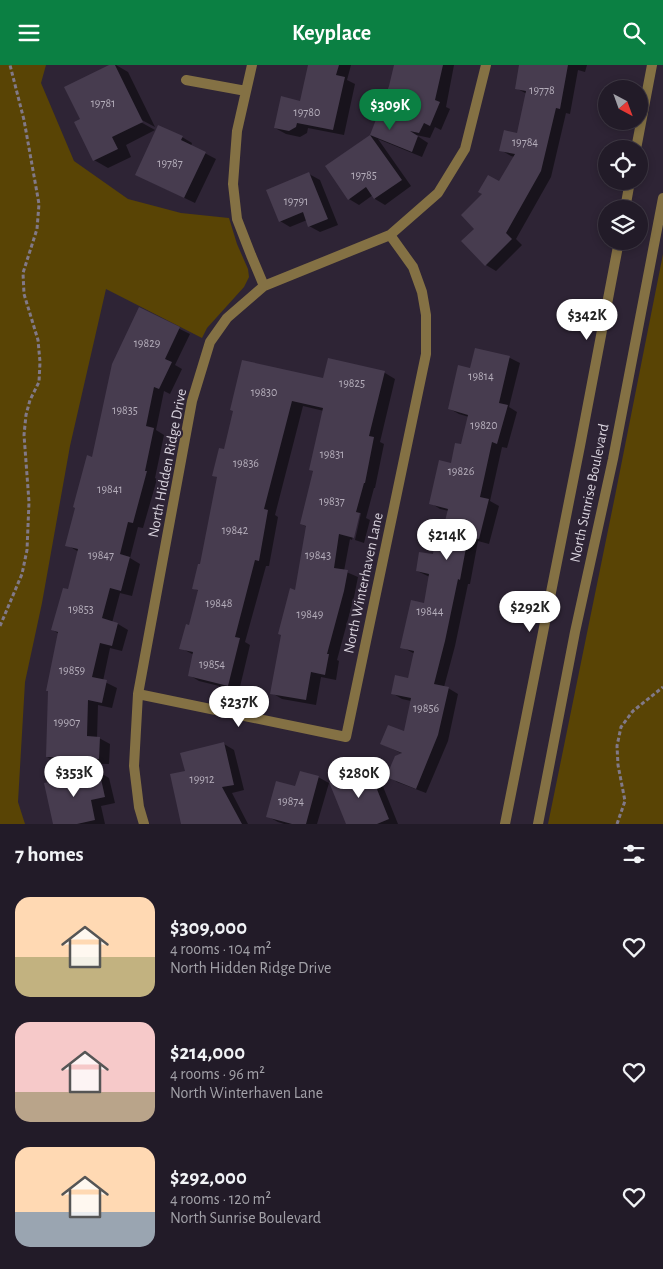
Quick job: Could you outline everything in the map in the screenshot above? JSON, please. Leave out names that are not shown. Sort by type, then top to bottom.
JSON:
[{"type":"street","points":[[252,65],[237,131],[233,184],[237,219],[264,285]]},
{"type":"street","name":"North Hidden Ridge Drive","points":[[144,824],[139,807],[134,766],[138,694],[192,401],[210,342],[227,318],[264,285],[390,235],[438,193],[464,149],[486,65]]},
{"type":"street","points":[[638,140],[652,65]]},
{"type":"street","points":[[186,80],[246,91]]},
{"type":"street","name":"North Sunrise Boulevard","points":[[538,824],[575,631],[612,459],[663,198]]},
{"type":"street","name":"North Winterhaven Lane","points":[[138,694],[346,737],[426,354],[426,315],[422,292],[413,267],[390,235]]},
{"type":"street","name":"North Sunrise Boulevard","points":[[505,824],[617,250]]},
{"type":"path","points":[[0,626],[22,575],[27,550],[30,502],[24,435],[30,400],[39,382],[40,362],[38,340],[24,294],[23,273],[37,229],[40,204],[24,120],[10,65]]},
{"type":"path","points":[[617,824],[625,801],[618,765],[617,746],[621,727],[633,711],[663,687]]},
{"type":"shaded area","points":[[0,65],[46,65],[41,83],[74,161],[128,199],[181,213],[229,218],[237,244],[248,269],[249,277],[244,287],[207,328],[202,338],[106,289],[70,446],[42,603],[25,682],[18,802],[25,824],[0,824]]},
{"type":"shaded area","points":[[663,254],[663,824],[548,824],[615,496]]},
{"type":"building","points":[[109,65],[115,65],[143,122],[112,137],[118,149],[93,161],[74,122],[80,119],[64,87]]},
{"type":"building","points":[[308,65],[339,65],[336,75],[345,77],[333,130],[297,123],[296,127],[289,131],[274,128],[281,96],[300,101]]},
{"type":"building","points":[[394,65],[443,65],[435,100],[440,102],[430,126],[424,123],[419,133],[410,131],[418,136],[412,152],[370,135],[389,86]]},
{"type":"building","points":[[519,65],[568,65],[560,109],[556,108],[541,171],[506,233],[512,239],[485,266],[461,241],[474,229],[461,215],[482,194],[478,192],[488,175],[499,181],[515,154],[499,151],[504,130],[517,133],[526,91],[515,89]]},
{"type":"building","points":[[158,125],[183,136],[181,140],[206,152],[184,198],[135,175]]},
{"type":"building","points":[[370,135],[402,180],[374,199],[366,187],[348,200],[325,166]]},
{"type":"building","points":[[309,172],[328,219],[308,227],[303,212],[279,222],[266,190]]},
{"type":"building","points":[[139,307],[180,327],[165,359],[172,362],[159,389],[154,387],[146,426],[154,428],[145,471],[147,471],[133,523],[128,522],[120,554],[130,557],[121,591],[110,588],[102,618],[118,623],[112,646],[100,643],[92,677],[107,680],[102,703],[88,700],[87,736],[100,737],[99,759],[46,757],[48,691],[46,691],[58,632],[51,630],[63,588],[68,589],[78,549],[65,546],[75,508],[73,507],[87,455],[92,457],[112,364]]},
{"type":"building","points":[[475,348],[510,356],[499,403],[508,405],[497,444],[492,442],[480,497],[489,499],[479,539],[468,537],[460,580],[458,579],[434,684],[449,687],[438,735],[416,789],[386,777],[395,756],[402,753],[380,744],[388,725],[404,731],[411,698],[391,694],[395,675],[408,678],[414,651],[400,648],[411,600],[424,603],[429,574],[416,571],[419,552],[433,554],[436,536],[441,537],[448,509],[429,504],[439,460],[451,463],[455,443],[461,444],[468,415],[448,409],[458,365],[470,368]]},
{"type":"building","points":[[328,358],[385,371],[369,436],[374,437],[365,483],[356,512],[360,513],[354,538],[339,534],[334,568],[348,570],[327,654],[329,654],[325,675],[311,672],[306,700],[270,694],[281,635],[278,634],[290,588],[295,590],[306,526],[300,524],[313,471],[309,470],[323,408],[292,401],[264,509],[268,510],[259,561],[255,560],[235,637],[240,638],[228,686],[188,676],[193,652],[179,649],[186,624],[189,625],[198,590],[192,589],[198,564],[200,564],[217,477],[212,476],[219,448],[224,449],[233,411],[230,410],[242,360],[323,378]]},
{"type":"building","points":[[224,742],[234,785],[222,787],[242,824],[181,824],[170,774],[185,771],[180,753]]},
{"type":"building","points":[[368,767],[389,819],[377,824],[346,824],[329,782]]},
{"type":"building","points":[[99,770],[105,797],[91,800],[95,820],[77,824],[53,824],[44,783]]},
{"type":"building","points":[[300,771],[319,776],[306,824],[292,824],[266,817],[276,781],[295,786]]}]
